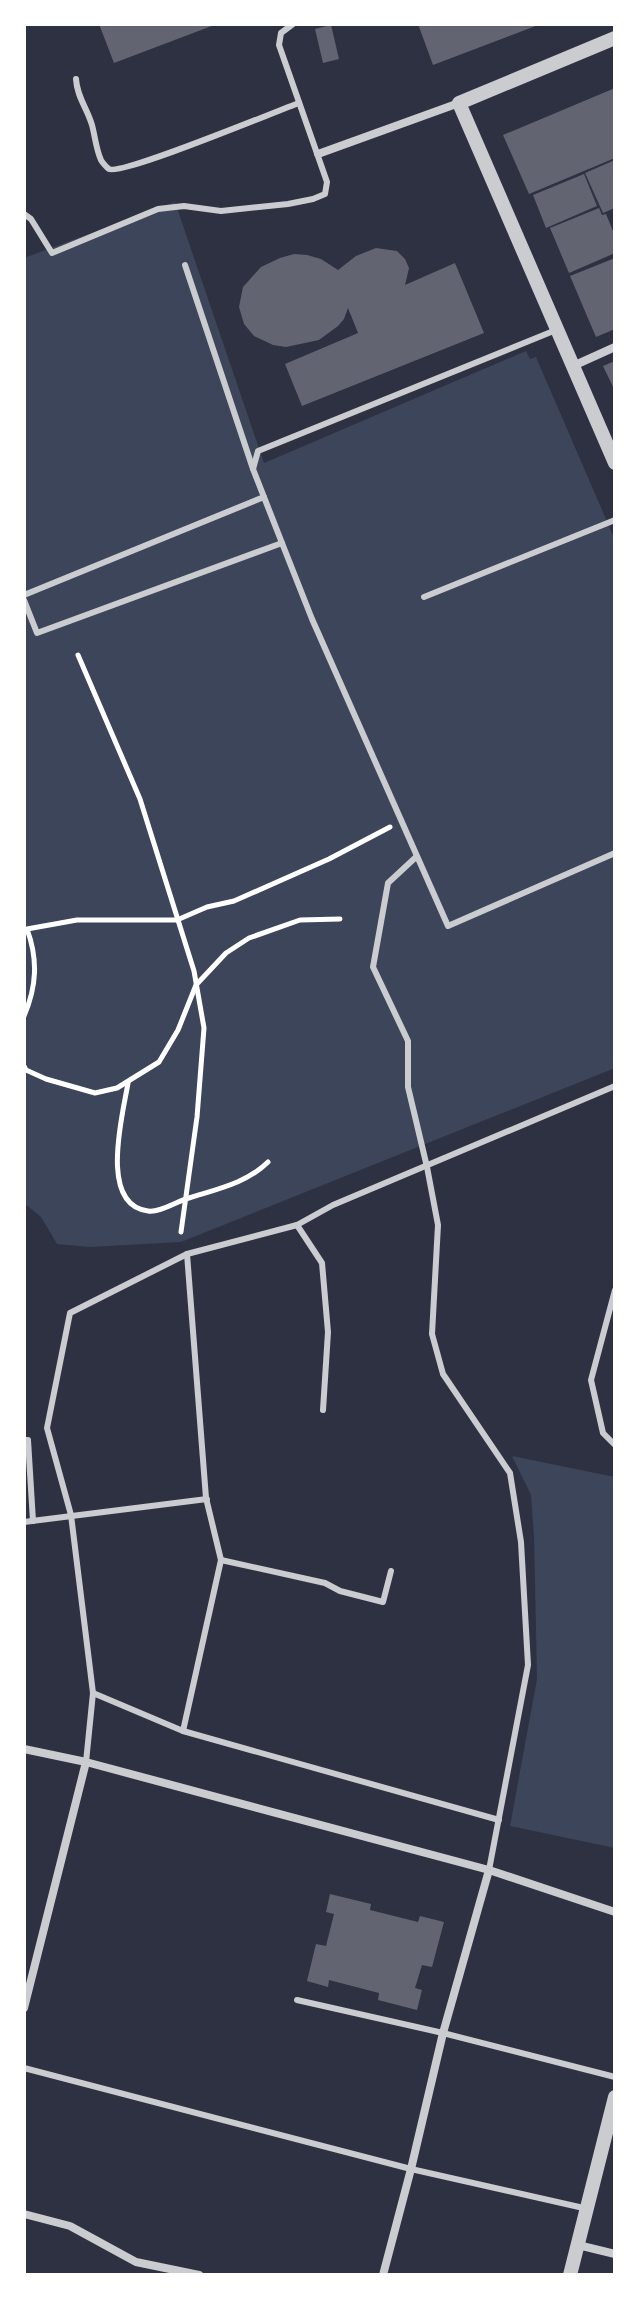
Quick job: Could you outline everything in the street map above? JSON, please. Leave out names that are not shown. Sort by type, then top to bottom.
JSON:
[{"type":"street","points":[[318,154],[459,103],[615,38]]},
{"type":"street","points":[[459,103],[615,463]]},
{"type":"street","points":[[573,366],[615,347]]},
{"type":"street","points":[[24,1749],[86,1762],[489,1870],[615,1912]]},
{"type":"street","points":[[24,2008],[86,1762]]},
{"type":"street","points":[[383,2275],[443,2033],[489,1870]]},
{"type":"street","points":[[570,2275],[614,2103]]},
{"type":"street","points":[[24,2214],[70,2226],[136,2262],[199,2275]]},
{"type":"street","points":[[578,2245],[615,2254]]},
{"type":"lane","points":[[24,214],[31,219],[52,253],[158,209],[184,206],[221,211],[313,199],[325,194],[327,182],[279,45],[281,33],[293,24]]},
{"type":"lane","points":[[76,79],[77,94],[91,120],[102,161],[108,169],[118,171],[155,160],[299,103]]},
{"type":"lane","points":[[185,265],[253,469],[312,619],[448,926],[615,853]]},
{"type":"lane","points":[[253,469],[258,451],[557,330]]},
{"type":"lane","points":[[264,497],[24,598],[37,633],[282,543]]},
{"type":"lane","points":[[424,597],[615,520]]},
{"type":"lane","points":[[416,857],[388,883],[373,967],[408,1041],[408,1087],[438,1225],[432,1334],[443,1374],[510,1473],[521,1542],[528,1665],[489,1870]]},
{"type":"lane","points":[[86,1762],[93,1693],[71,1515],[47,1428],[70,1313],[187,1254],[297,1225],[333,1205],[615,1086]]},
{"type":"lane","points":[[297,1225],[322,1263],[328,1332],[323,1410]]},
{"type":"lane","points":[[183,1731],[221,1560],[206,1498],[187,1254]]},
{"type":"lane","points":[[615,1290],[591,1380],[603,1433],[615,1445]]},
{"type":"lane","points":[[24,1440],[28,1440],[33,1521]]},
{"type":"lane","points":[[24,1522],[206,1498]]},
{"type":"lane","points":[[221,1560],[325,1583],[340,1591],[383,1602],[391,1571]]},
{"type":"lane","points":[[93,1693],[183,1731],[499,1820]]},
{"type":"lane","points":[[297,2000],[615,2077]]},
{"type":"lane","points":[[24,2068],[411,2169],[588,2209]]},
{"type":"path","points":[[78,655],[140,799],[166,876],[196,985],[204,1028],[181,1232]]},
{"type":"path","points":[[24,1016],[33,994],[36,968],[35,951],[27,929],[77,920],[177,920],[207,907],[234,901],[329,859],[402,821]]},
{"type":"path","points":[[24,1066],[26,1070],[46,1079],[95,1093],[117,1088],[159,1062],[178,1030],[196,985],[226,953],[249,938],[300,920],[340,919]]},
{"type":"path","points":[[128,1082],[117,1172],[122,1192],[134,1206],[150,1212],[243,1180],[268,1162]]},
{"type":"shaded area","points":[[175,202],[264,463],[526,351],[530,359],[536,357],[615,540],[615,1068],[181,1242],[90,1247],[57,1244],[41,1217],[24,1203],[24,258]]},
{"type":"shaded area","points":[[512,1456],[615,1477],[615,1848],[510,1826],[537,1679],[531,1495]]},
{"type":"building","points":[[99,24],[217,24],[114,63]]},
{"type":"building","points":[[418,24],[541,24],[433,65]]},
{"type":"building","points":[[331,25],[339,59],[323,63],[315,29]]},
{"type":"building","points":[[615,88],[615,158],[529,194],[503,135]]},
{"type":"building","points":[[615,160],[615,208],[603,213],[585,173]]},
{"type":"building","points":[[584,174],[597,206],[546,228],[533,195]]},
{"type":"building","points":[[599,208],[602,215],[606,214],[615,236],[615,253],[569,273],[550,228]]},
{"type":"building","points":[[376,248],[397,251],[405,259],[409,268],[405,285],[455,263],[484,333],[302,406],[285,364],[358,333],[348,308],[338,326],[319,340],[286,347],[273,345],[254,336],[244,324],[239,307],[243,287],[261,267],[280,258],[294,254],[307,255],[321,259],[338,270],[356,256]]},
{"type":"building","points":[[615,258],[615,329],[596,337],[570,276]]},
{"type":"building","points":[[615,361],[615,391],[603,366]]},
{"type":"building","points":[[330,1894],[371,1904],[370,1910],[418,1922],[420,1916],[444,1922],[432,1967],[422,1965],[415,1988],[422,1990],[417,2010],[378,2000],[379,1993],[329,1980],[328,1987],[307,1981],[316,1944],[326,1946],[334,1914],[326,1912]]}]
